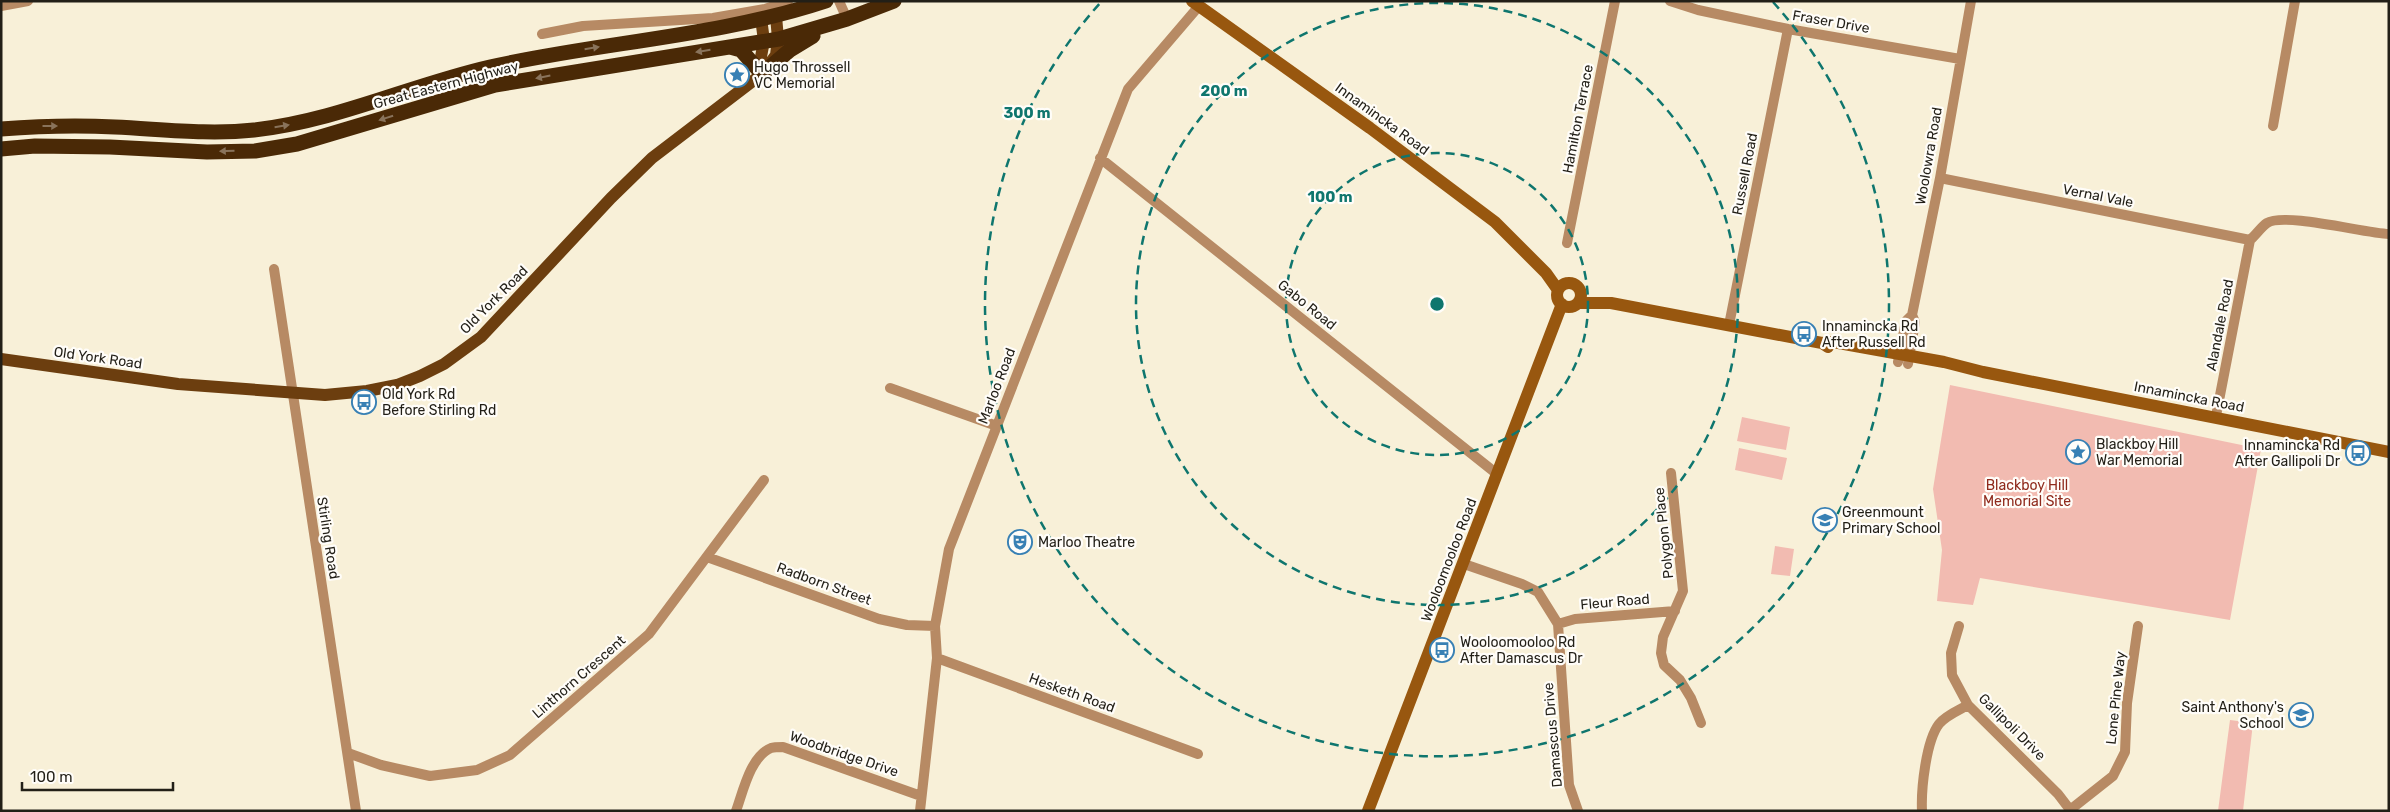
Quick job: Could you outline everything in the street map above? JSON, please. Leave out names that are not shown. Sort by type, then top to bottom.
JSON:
[{"type":"highway","name":"Great Eastern Highway","points":[[1,129],[34,126],[113,126],[210,132],[253,130],[328,116],[489,67],[692,32],[768,17],[826,1]]},
{"type":"highway","name":"Great Eastern Highway","points":[[1,149],[63,146],[207,152],[255,151],[297,144],[336,134],[496,86],[771,40],[842,21],[894,1]]},
{"type":"highway","points":[[730,47],[741,50],[762,74],[804,40],[842,21]]},
{"type":"main road","name":"Innamincka Road","points":[[1195,4],[1370,128],[1495,222],[1546,273],[1552,273],[1560,288],[1574,284],[1572,302],[1602,297],[1611,303],[1822,343],[1831,349],[1904,359],[1942,370],[1982,372],[2216,416],[2389,452]]},
{"type":"main road","points":[[762,74],[760,62],[771,40],[768,17]]},
{"type":"main road","name":"Old York Road","points":[[1,359],[170,383],[292,393],[325,395],[367,391],[396,385],[420,376],[452,359],[495,324],[611,198],[652,158],[762,74]]},
{"type":"main road","points":[[1560,288],[1558,298],[1572,302]]},
{"type":"main road","name":"Wooloomooloo Road","points":[[1368,811],[1557,320],[1572,302]]},
{"type":"street","points":[[1,6],[28,1]]},
{"type":"street","points":[[542,34],[583,26],[713,18],[765,10],[788,1]]},
{"type":"street","points":[[839,1],[842,21]]},
{"type":"street","name":"Hamilton Terrace","points":[[1568,243],[1615,1]]},
{"type":"street","name":"Fraser Drive","points":[[1670,1],[1698,10],[1960,59]]},
{"type":"street","name":"Woolowra Road","points":[[1904,359],[1906,321],[1912,315],[1940,178],[1971,1]]},
{"type":"street","points":[[2273,126],[2295,1]]},
{"type":"street","name":"Marloo Road","points":[[920,811],[937,658],[935,626],[949,549],[1128,89],[1195,4]]},
{"type":"street","name":"Russell Road","points":[[1729,325],[1788,28]]},
{"type":"street","name":"Gabo Road","points":[[1100,158],[1497,474]]},
{"type":"street","name":"Vernal Vale","points":[[1940,178],[2250,240]]},
{"type":"street","points":[[2250,240],[2268,222],[2295,220],[2369,233],[2389,234]]},
{"type":"street","name":"Alandale Road","points":[[2216,416],[2250,240]]},
{"type":"street","name":"Stirling Road","points":[[274,269],[356,811]]},
{"type":"street","points":[[890,388],[997,426]]},
{"type":"street","name":"Polygon Place","points":[[1671,473],[1684,591],[1664,637],[1661,653],[1664,665],[1680,680],[1692,698],[1700,723]]},
{"type":"street","name":"Linthorn Crescent","points":[[348,753],[381,764],[430,776],[478,770],[510,756],[649,634],[764,480]]},
{"type":"street","name":"Radborn Street","points":[[707,557],[879,619],[907,625],[935,626]]},
{"type":"street","name":"Damascus Drive","points":[[1464,564],[1522,584],[1538,592],[1558,624],[1569,786],[1578,811]]},
{"type":"street","name":"Fleur Road","points":[[1558,624],[1574,619],[1675,611]]},
{"type":"street","name":"Gallipoli Drive","points":[[1959,626],[1951,653],[1952,675],[1968,705],[2052,787],[2071,810]]},
{"type":"street","name":"Lone Pine Way","points":[[2071,810],[2113,776],[2125,752],[2128,702],[2138,626]]},
{"type":"street","name":"Hesketh Road","points":[[937,658],[1198,754]]},
{"type":"street","points":[[1922,811],[1921,797],[1931,739],[1940,723],[1968,705]]},
{"type":"street","name":"Woodbridge Drive","points":[[736,811],[753,767],[760,756],[771,748],[783,747],[796,749],[921,796]]},
{"type":"green space","name":"Blackboy Hill Memorial Site","points":[[1950,385],[2261,449],[2230,620],[1980,578],[1973,605],[1937,601],[1942,550],[1933,489]]},
{"type":"green space","points":[[1742,417],[1790,427],[1786,450],[1737,441]]},
{"type":"green space","points":[[1739,448],[1787,458],[1782,480],[1735,470]]},
{"type":"green space","points":[[1775,546],[1794,549],[1790,576],[1771,574]]},
{"type":"green space","points":[[2230,720],[2253,723],[2243,811],[2218,811]]},
{"type":"place","name":"Hugo Throssell VC Memorial","points":[[737,75]]},
{"type":"place","name":"Innamincka Rd After Russell Rd","points":[[1804,334]]},
{"type":"place","name":"Old York Rd Before Stirling Rd","points":[[364,402]]},
{"type":"place","name":"Blackboy Hill War Memorial","points":[[2078,452]]},
{"type":"place","name":"Innamincka Rd After Gallipoli Dr","points":[[2358,453]]},
{"type":"place","name":"Greenmount Primary School","points":[[1825,520]]},
{"type":"place","name":"Marloo Theatre","points":[[1020,542]]},
{"type":"place","name":"Wooloomooloo Rd After Damascus Dr","points":[[1442,650]]},
{"type":"place","name":"Saint Anthony's School","points":[[2301,715]]}]
